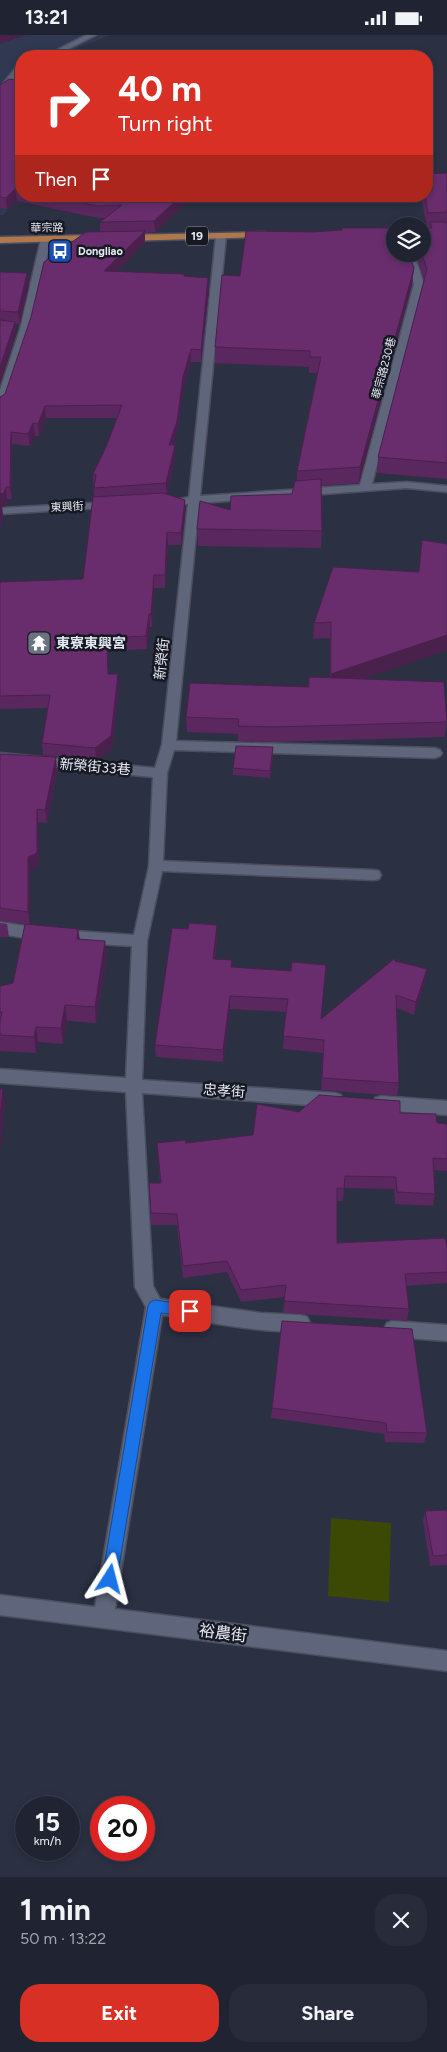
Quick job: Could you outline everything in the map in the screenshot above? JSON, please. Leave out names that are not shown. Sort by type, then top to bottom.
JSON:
[{"type":"main road","name":"華宗路","points":[[0,240],[279,235]]},
{"type":"street","points":[[61,50],[92,35]]},
{"type":"street","points":[[0,92],[15,74]]},
{"type":"street","name":"新榮街","points":[[155,1306],[144,1287],[134,1085],[140,941],[156,866],[160,773],[169,745],[221,236]]},
{"type":"street","points":[[1,401],[46,239]]},
{"type":"street","name":"華宗路230巷","points":[[365,488],[419,284],[412,262]]},
{"type":"street","points":[[174,501],[407,485],[447,489]]},
{"type":"street","name":"東興街","points":[[0,511],[124,504]]},
{"type":"street","points":[[169,745],[435,753]]},
{"type":"street","name":"新榮街33巷","points":[[0,758],[160,773]]},
{"type":"street","points":[[156,866],[374,875]]},
{"type":"street","points":[[0,928],[45,935],[140,941]]},
{"type":"street","name":"忠孝街","points":[[0,1076],[349,1101]]},
{"type":"street","points":[[369,1102],[447,1108]]},
{"type":"street","points":[[103,1619],[155,1306],[261,1321],[320,1325]]},
{"type":"street","points":[[378,1328],[447,1333]]},
{"type":"street","name":"裕農街","points":[[0,1605],[447,1661]]},
{"type":"shaded area","points":[[0,35],[110,35],[74,50],[15,50],[15,202],[7,209],[4,215],[0,215]]},
{"type":"green space","points":[[331,1518],[391,1523],[389,1602],[328,1596]]},
{"type":"building","points":[[9,79],[15,80],[15,189],[6,198],[0,197],[0,85]]},
{"type":"building","points":[[447,173],[447,212],[428,213],[426,202],[433,202],[433,174]]},
{"type":"building","points":[[78,202],[175,202],[154,221],[100,222],[122,205],[97,206]]},
{"type":"building","points":[[431,222],[447,222],[447,463],[378,457],[427,269],[425,262],[431,262]]},
{"type":"building","points":[[342,228],[386,228],[386,262],[412,262],[414,268],[360,467],[297,471],[321,357],[310,357],[310,351],[215,347],[222,275],[240,276],[246,231],[314,232],[342,230]]},
{"type":"building","points":[[145,231],[104,271],[184,274],[184,276],[208,278],[201,350],[191,349],[183,377],[177,421],[169,445],[175,445],[166,483],[94,488],[96,475],[93,474],[106,447],[122,405],[45,406],[38,424],[33,423],[28,434],[11,432],[10,487],[6,487],[4,493],[0,494],[0,397],[5,394],[31,317],[44,262],[86,232]]},
{"type":"building","points":[[0,272],[27,273],[18,312],[0,311]]},
{"type":"building","points":[[0,320],[15,322],[0,367]]},
{"type":"building","points":[[321,479],[322,531],[197,529],[200,501],[230,510],[231,496],[292,494],[295,481]]},
{"type":"building","points":[[163,493],[185,500],[181,533],[167,532],[165,575],[154,575],[151,614],[149,614],[146,636],[107,638],[108,674],[118,674],[111,736],[95,748],[42,743],[50,695],[0,696],[0,582],[83,579],[93,497]]},
{"type":"building","points":[[422,540],[447,544],[447,635],[331,674],[331,622],[314,623],[333,567],[419,572]]},
{"type":"building","points":[[309,677],[444,682],[447,722],[274,727],[238,726],[239,719],[186,717],[190,683],[309,687]]},
{"type":"building","points":[[236,746],[273,747],[270,771],[233,768]]},
{"type":"building","points":[[0,754],[56,757],[45,810],[37,809],[37,853],[28,857],[28,912],[0,908]]},
{"type":"building","points":[[189,923],[217,925],[213,959],[232,960],[231,967],[291,971],[292,962],[326,965],[321,1019],[395,958],[395,961],[427,969],[416,1002],[396,995],[399,1083],[322,1078],[324,1040],[283,1036],[288,999],[230,996],[223,1050],[155,1045],[172,928],[188,929]]},
{"type":"building","points":[[25,924],[78,929],[77,939],[105,941],[95,1007],[65,1005],[61,1028],[36,1027],[34,1037],[0,1035],[2,1012],[0,1012],[0,986],[13,983]]},
{"type":"building","points":[[0,1089],[3,1089],[0,1118]]},
{"type":"building","points":[[319,1095],[400,1101],[400,1113],[436,1114],[437,1123],[447,1124],[447,1159],[433,1158],[435,1194],[397,1192],[396,1177],[345,1176],[344,1189],[337,1188],[337,1243],[445,1238],[447,1246],[447,1272],[405,1274],[409,1309],[284,1301],[286,1285],[241,1290],[227,1261],[183,1266],[177,1214],[151,1213],[149,1183],[161,1183],[157,1143],[185,1140],[186,1143],[253,1135],[257,1104],[299,1112]]},
{"type":"building","points":[[282,1321],[412,1329],[427,1433],[387,1432],[386,1423],[272,1408]]},
{"type":"building","points":[[447,1510],[447,1555],[433,1556],[425,1511]]},
{"type":"place","name":"Dongliao","points":[[60,251]]},
{"type":"place","name":"東寮東興宮","points":[[39,643]]},
{"type":"route","points":[[110,1579],[155,1306],[190,1311]]}]
